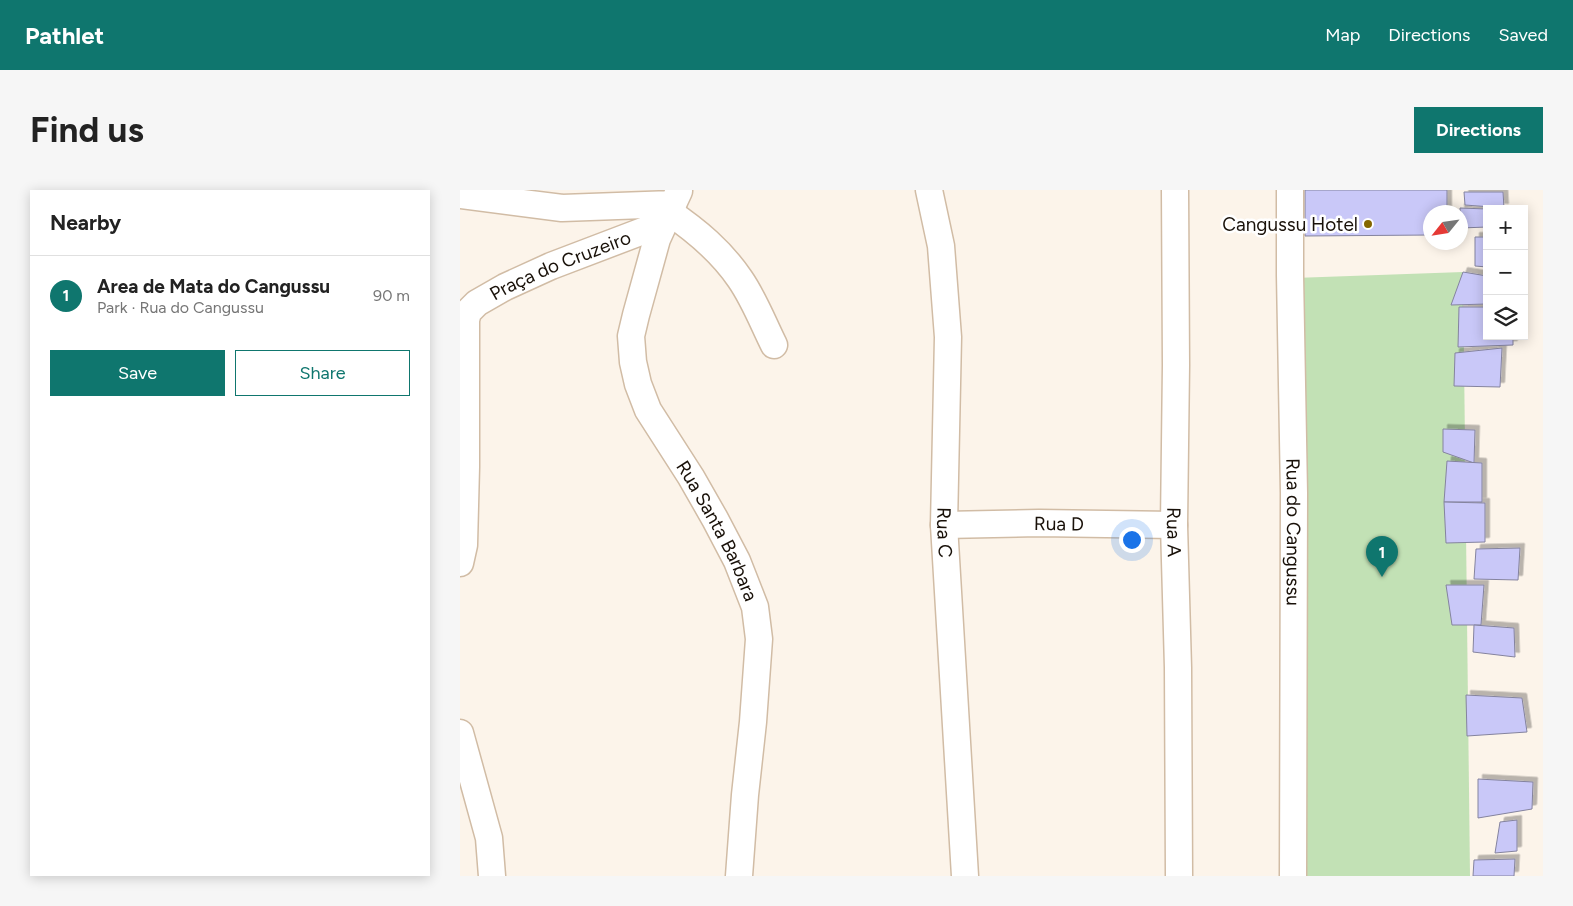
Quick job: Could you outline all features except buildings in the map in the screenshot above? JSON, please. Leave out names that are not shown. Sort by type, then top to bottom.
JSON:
[{"type":"street","name":"Rua C","points":[[929,190],[941,246],[948,337],[944,525],[965,876]]},
{"type":"street","name":"Rua A","points":[[1175,190],[1176,365],[1174,524],[1178,668],[1179,876]]},
{"type":"street","name":"Rua do Cangussu","points":[[1290,190],[1294,493],[1293,876]]},
{"type":"street","points":[[460,195],[562,208],[638,205],[671,207],[717,250],[741,280],[774,345]]},
{"type":"street","name":"Praça do Cruzeiro","points":[[460,563],[464,545],[466,320],[468,312],[478,303],[505,287],[671,207]]},
{"type":"street","name":"Rua Santa Barbara","points":[[671,207],[657,239],[631,336],[633,362],[638,384],[648,410],[694,484],[737,561],[755,606],[759,639],[754,722],[745,795],[739,876]]},
{"type":"street","name":"Rua D","points":[[944,525],[1039,523],[1174,524]]},
{"type":"street","points":[[460,732],[490,838],[492,876]]},
{"type":"green space","points":[[1463,272],[1470,876],[1301,876],[1294,278]]},
{"type":"place","name":"Cangussu Hotel","points":[[1368,224]]},
{"type":"place","name":"Area de Mata do Cangussu","points":[[1382,577]]}]
